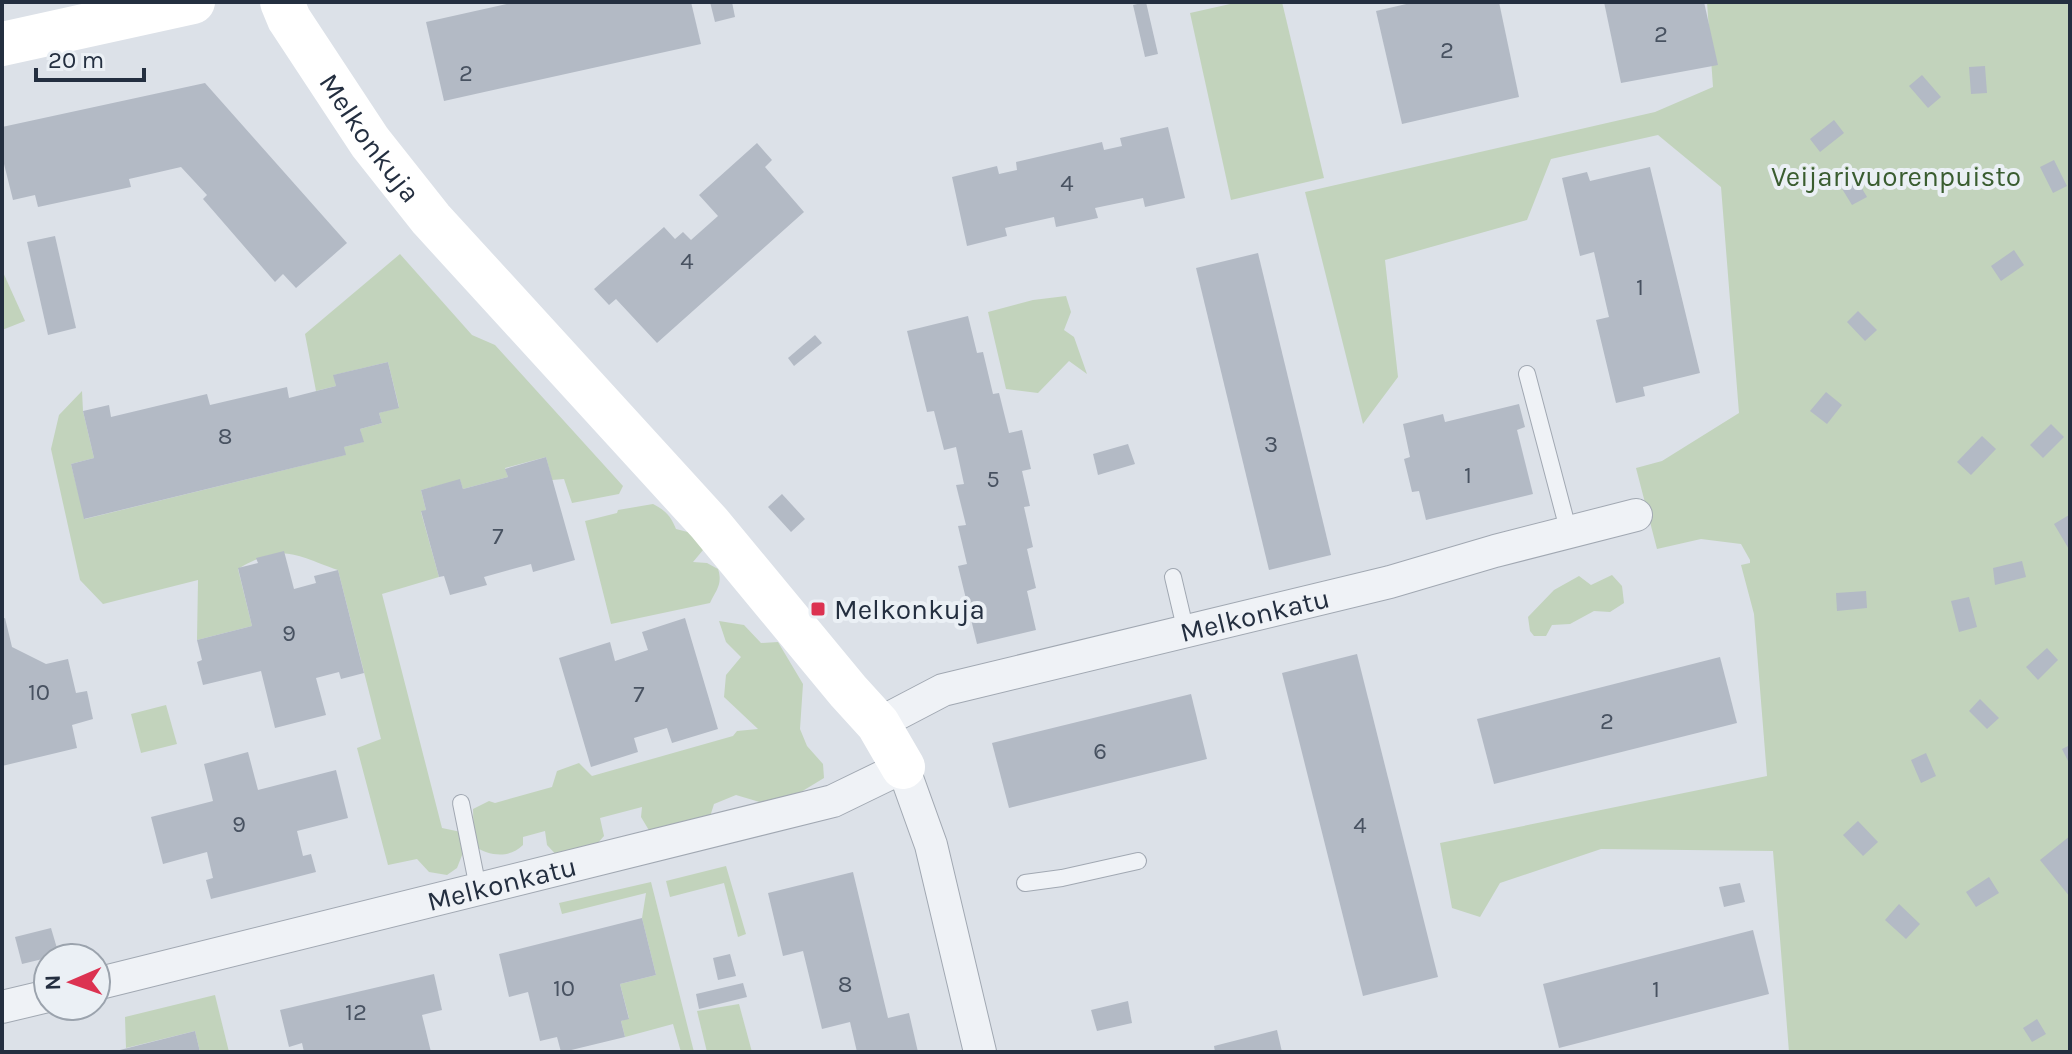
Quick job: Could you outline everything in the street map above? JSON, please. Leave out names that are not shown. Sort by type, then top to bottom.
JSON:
[{"type":"street","points":[[2,44],[193,2]]},
{"type":"street","name":"Melkonkuja","points":[[282,2],[289,19],[370,142],[431,219],[668,476],[878,724],[903,767],[931,845],[980,1052]]},
{"type":"street","name":"Melkonkatu","points":[[878,724],[943,690],[1390,582],[1636,515]]},
{"type":"street","name":"Melkonkatu","points":[[112,980],[833,801],[903,767]]},
{"type":"street","points":[[2,1007],[32,1000]]},
{"type":"lane","points":[[1527,374],[1569,533]]},
{"type":"lane","points":[[1173,577],[1186,632]]},
{"type":"lane","points":[[461,803],[478,888]]},
{"type":"lane","points":[[1025,883],[1138,861]]},
{"type":"green space","points":[[1239,2],[1282,2],[1324,178],[1231,200],[1190,13]]},
{"type":"green space","name":"Veijarivuorenpuisto","points":[[1707,2],[2070,2],[2070,1052],[1789,1052],[1773,851],[1601,849],[1500,883],[1480,917],[1452,908],[1440,843],[1767,776],[1754,614],[1741,565],[1750,563],[1750,560],[1741,544],[1701,539],[1657,549],[1636,468],[1662,461],[1739,413],[1721,187],[1658,135],[1551,159],[1527,220],[1385,260],[1398,377],[1363,424],[1305,192],[1655,112],[1713,87]]},
{"type":"green space","points":[[400,254],[472,335],[495,345],[623,486],[619,494],[572,503],[564,479],[552,480],[546,457],[505,468],[508,477],[463,489],[460,480],[421,490],[426,510],[421,512],[439,577],[382,594],[442,828],[461,832],[466,845],[457,868],[447,875],[429,872],[417,859],[388,865],[357,748],[381,739],[338,570],[288,554],[253,561],[238,569],[252,626],[197,640],[198,580],[103,604],[80,580],[51,449],[59,415],[82,391],[83,411],[94,458],[71,464],[85,519],[345,455],[344,447],[363,442],[360,429],[382,423],[379,413],[399,407],[388,362],[334,375],[336,386],[316,391],[305,334]]},
{"type":"green space","points":[[2,270],[25,321],[2,330]]},
{"type":"green space","points":[[1066,296],[1071,312],[1064,330],[1074,337],[1087,374],[1069,361],[1038,393],[1006,389],[988,312],[1033,300]]},
{"type":"green space","points":[[653,504],[667,514],[676,529],[703,536],[703,550],[693,562],[707,563],[718,569],[718,587],[710,603],[611,624],[585,521],[617,513],[618,510]]},
{"type":"green space","points":[[1612,575],[1622,586],[1624,603],[1610,612],[1594,611],[1570,624],[1552,625],[1546,636],[1534,636],[1530,631],[1528,617],[1554,590],[1579,576],[1591,585]]},
{"type":"green space","points":[[719,621],[744,625],[761,643],[778,642],[803,684],[800,729],[807,746],[823,764],[824,778],[791,798],[763,803],[736,795],[714,804],[708,823],[653,837],[641,817],[642,807],[600,818],[604,836],[597,844],[561,860],[547,845],[545,831],[523,837],[523,845],[505,854],[492,854],[474,846],[473,809],[489,801],[495,803],[552,787],[557,771],[579,763],[592,776],[733,736],[737,731],[758,729],[724,697],[726,675],[741,657],[726,642]]},
{"type":"green space","points":[[166,705],[177,744],[141,753],[131,714]]},
{"type":"green space","points":[[726,866],[746,934],[738,937],[724,883],[670,897],[666,881]]},
{"type":"green space","points":[[651,882],[694,1052],[681,1052],[673,1024],[625,1037],[621,1021],[629,1018],[620,984],[656,975],[642,918],[646,893],[562,914],[559,903]]},
{"type":"green space","points":[[215,995],[229,1052],[200,1052],[195,1031],[126,1048],[125,1017]]},
{"type":"green space","points":[[739,1004],[752,1052],[707,1052],[697,1011]]},
{"type":"building","points":[[516,2],[691,2],[701,44],[444,101],[426,22]]},
{"type":"building","points":[[710,2],[732,2],[735,17],[715,22]]},
{"type":"building","points":[[1146,2],[1158,54],[1145,57],[1133,5]]},
{"type":"building","points":[[1415,2],[1499,2],[1519,97],[1402,124],[1376,11]]},
{"type":"building","points":[[1604,2],[1704,2],[1718,65],[1621,83]]},
{"type":"building","points":[[1985,66],[1987,93],[1971,94],[1969,67]]},
{"type":"building","points":[[1922,75],[1941,97],[1928,108],[1909,86]]},
{"type":"building","points":[[205,83],[347,243],[296,288],[283,274],[275,282],[203,199],[207,195],[181,167],[129,179],[131,187],[38,207],[35,195],[13,200],[2,156],[2,127]]},
{"type":"building","points":[[1834,120],[1844,133],[1820,152],[1810,139]]},
{"type":"building","points":[[1168,127],[1185,198],[1145,207],[1143,198],[1095,208],[1098,218],[1056,227],[1054,217],[1005,228],[1007,236],[967,246],[952,177],[997,166],[999,174],[1017,170],[1016,162],[1102,142],[1104,150],[1122,146],[1120,138]]},
{"type":"building","points":[[757,143],[772,160],[765,167],[804,212],[657,343],[616,299],[609,305],[594,289],[664,227],[675,239],[683,232],[691,240],[718,216],[699,195]]},
{"type":"building","points":[[2054,160],[2067,186],[2053,193],[2040,167]]},
{"type":"building","points":[[1650,167],[1700,373],[1643,387],[1645,396],[1616,403],[1596,320],[1609,317],[1594,252],[1580,256],[1562,178],[1587,172],[1590,181]]},
{"type":"building","points":[[1851,170],[1867,197],[1852,205],[1836,179]]},
{"type":"building","points":[[55,236],[76,328],[48,335],[27,242]]},
{"type":"building","points":[[2014,250],[2024,265],[2001,281],[1991,266]]},
{"type":"building","points":[[1258,253],[1331,555],[1269,570],[1196,268]]},
{"type":"building","points":[[1858,311],[1877,330],[1865,341],[1847,322]]},
{"type":"building","points":[[968,316],[977,353],[983,352],[993,394],[999,393],[1009,433],[1022,430],[1031,469],[1022,471],[1030,506],[1024,507],[1033,547],[1027,549],[1036,588],[1027,591],[1036,630],[977,644],[958,566],[967,564],[958,526],[966,525],[956,485],[964,484],[956,447],[944,450],[934,411],[927,412],[907,331]]},
{"type":"building","points":[[815,335],[822,343],[794,366],[788,358]]},
{"type":"building","points":[[388,362],[399,408],[379,413],[382,423],[360,429],[364,442],[344,447],[346,455],[84,519],[71,464],[94,458],[83,411],[109,405],[111,417],[207,394],[210,405],[287,387],[289,398],[336,386],[333,375]]},
{"type":"building","points":[[1826,392],[1842,405],[1827,424],[1810,411]]},
{"type":"building","points":[[1519,404],[1525,427],[1517,430],[1533,494],[1426,520],[1419,491],[1412,492],[1404,459],[1410,457],[1403,424],[1443,414],[1445,422]]},
{"type":"building","points":[[2051,424],[2064,437],[2043,458],[2030,445]]},
{"type":"building","points":[[1982,436],[1996,449],[1971,475],[1957,462]]},
{"type":"building","points":[[1128,444],[1135,464],[1098,475],[1093,454]]},
{"type":"building","points":[[546,457],[575,560],[533,572],[531,564],[484,577],[487,585],[450,595],[444,576],[439,577],[421,511],[426,510],[421,490],[460,479],[463,489],[508,477],[505,469]]},
{"type":"building","points":[[782,494],[805,519],[791,532],[768,507]]},
{"type":"building","points":[[2070,517],[2070,551],[2054,524]]},
{"type":"building","points":[[284,551],[294,589],[316,583],[314,576],[338,570],[364,673],[341,679],[339,672],[316,678],[326,715],[275,728],[261,671],[203,685],[197,662],[202,660],[197,640],[252,626],[238,568],[258,563],[256,558]]},
{"type":"building","points":[[2022,561],[2026,577],[1995,585],[1993,568]]},
{"type":"building","points":[[1866,591],[1867,608],[1837,611],[1836,593]]},
{"type":"building","points":[[1969,597],[1977,627],[1959,632],[1951,601]]},
{"type":"building","points":[[5,618],[12,647],[46,664],[68,659],[76,693],[87,691],[93,719],[72,725],[77,748],[2,766],[2,619]]},
{"type":"building","points":[[685,618],[718,729],[672,743],[667,728],[634,738],[638,752],[591,767],[559,658],[610,642],[615,661],[648,650],[642,632]]},
{"type":"building","points":[[2047,648],[2058,660],[2038,680],[2026,667]]},
{"type":"building","points":[[1357,654],[1438,977],[1363,996],[1282,673]]},
{"type":"building","points":[[1720,657],[1737,723],[1494,784],[1477,719]]},
{"type":"building","points":[[1191,694],[1207,759],[1009,808],[992,743]]},
{"type":"building","points":[[1980,699],[1999,718],[1987,729],[1969,711]]},
{"type":"building","points":[[2070,745],[2070,765],[2062,749]]},
{"type":"building","points":[[248,752],[258,790],[336,770],[348,818],[297,831],[303,856],[311,854],[316,872],[211,899],[206,880],[213,878],[207,852],[163,864],[151,817],[213,801],[204,764]]},
{"type":"building","points":[[1926,753],[1936,776],[1921,783],[1911,760]]},
{"type":"building","points":[[1858,821],[1878,842],[1863,856],[1843,835]]},
{"type":"building","points":[[2070,836],[2070,897],[2040,860]]},
{"type":"building","points":[[853,872],[888,1018],[909,1013],[918,1052],[857,1052],[850,1022],[822,1029],[803,951],[783,956],[768,893]]},
{"type":"building","points":[[1989,877],[1999,893],[1976,907],[1966,892]]},
{"type":"building","points":[[1740,883],[1745,902],[1724,907],[1719,887]]},
{"type":"building","points":[[1899,904],[1920,924],[1906,939],[1885,920]]},
{"type":"building","points":[[642,918],[656,975],[620,984],[629,1019],[621,1021],[625,1037],[563,1052],[557,1037],[540,1041],[528,992],[509,997],[499,954]]},
{"type":"building","points":[[51,928],[55,942],[32,942],[32,962],[22,964],[15,937]]},
{"type":"building","points":[[1753,930],[1769,994],[1559,1048],[1543,984]]},
{"type":"building","points":[[730,954],[736,976],[718,980],[713,958]]},
{"type":"building","points":[[434,974],[442,1010],[422,1015],[431,1052],[304,1052],[302,1043],[289,1047],[280,1010]]},
{"type":"building","points":[[743,983],[747,997],[699,1009],[696,994]]},
{"type":"building","points":[[1128,1001],[1132,1023],[1097,1031],[1091,1010]]},
{"type":"building","points":[[2037,1019],[2046,1034],[2032,1042],[2023,1028]]},
{"type":"building","points":[[1277,1030],[1282,1052],[1215,1052],[1214,1046]]},
{"type":"building","points":[[195,1031],[200,1052],[116,1052],[116,1051]]},
{"type":"place","name":"Melkonkuja","points":[[818,609]]}]
